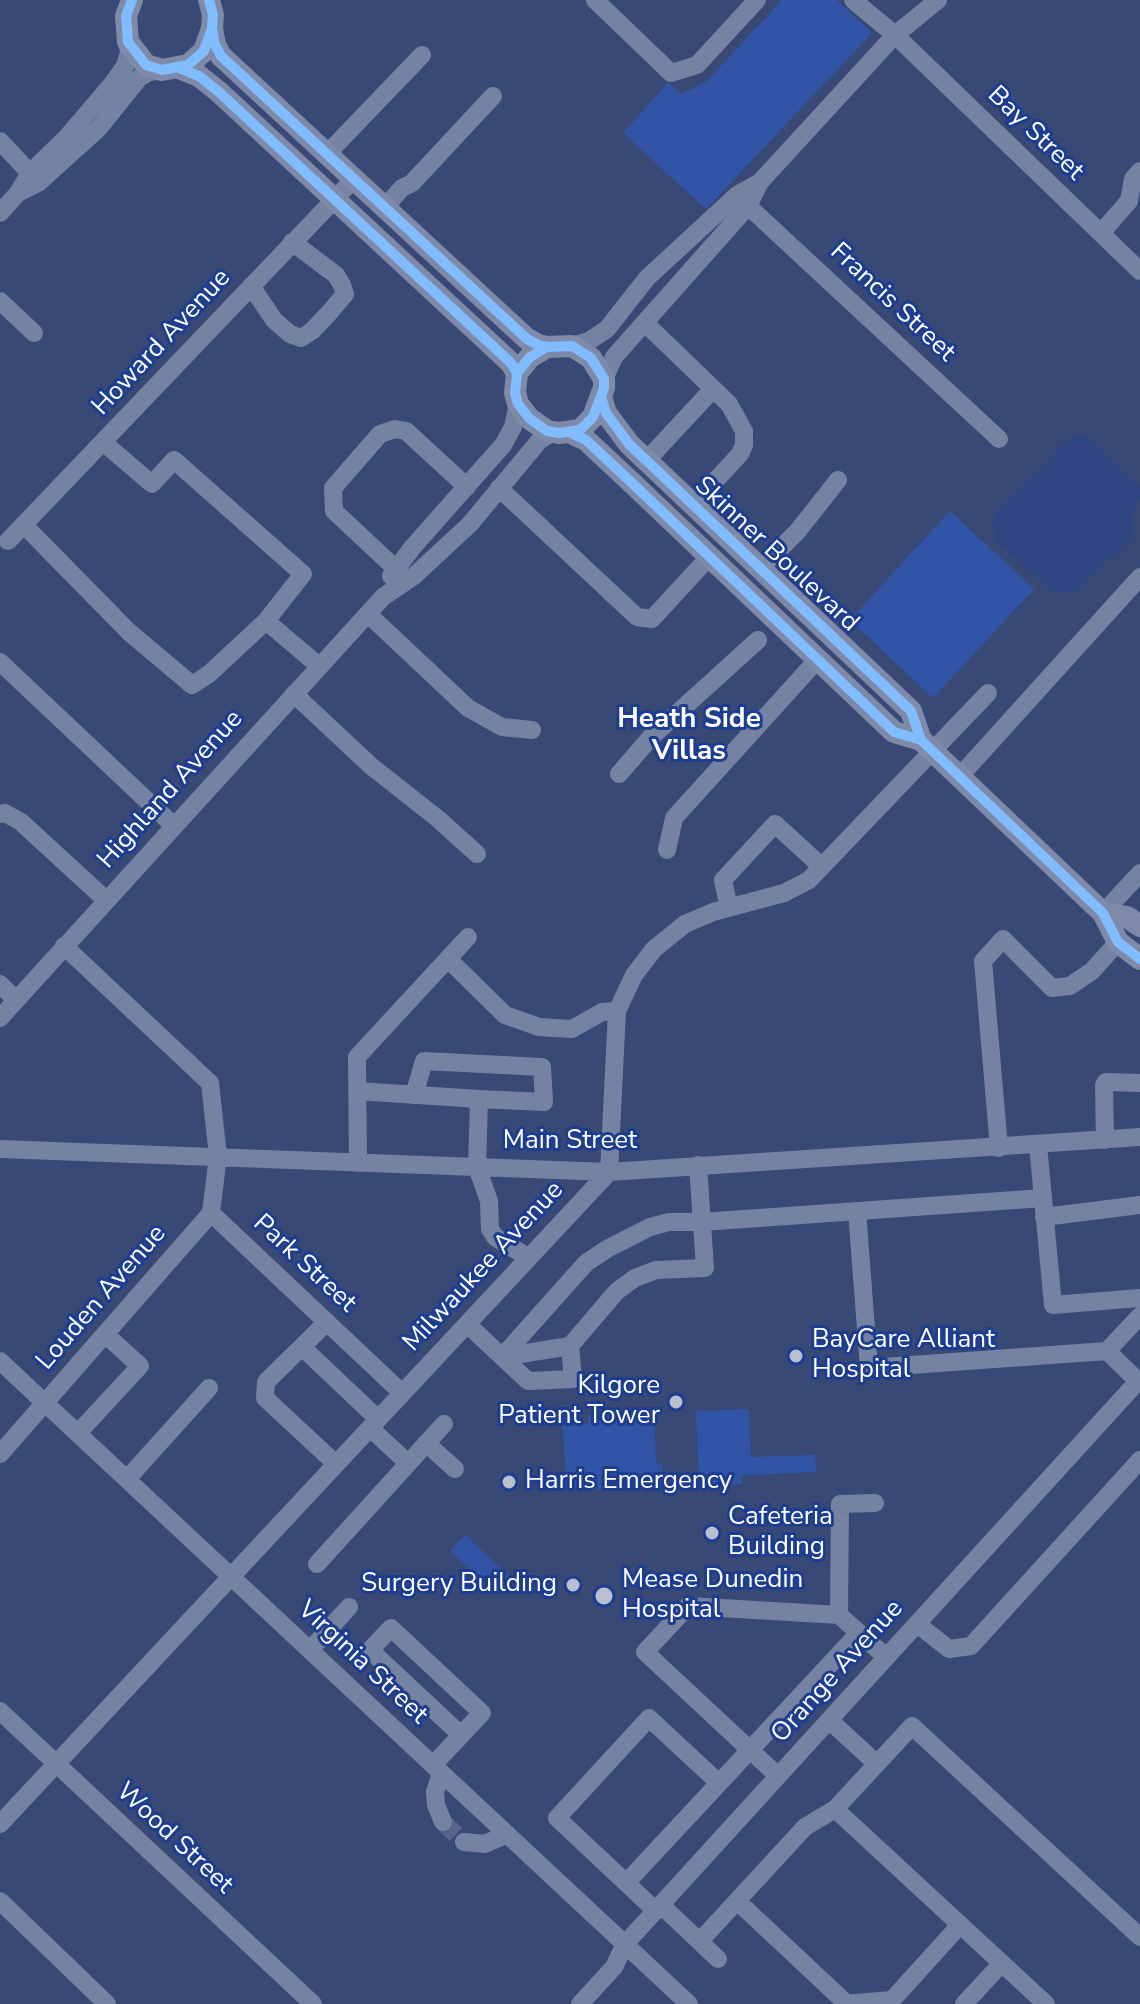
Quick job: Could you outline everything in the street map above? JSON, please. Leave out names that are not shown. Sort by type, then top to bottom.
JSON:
[{"type":"main road","points":[[125,5],[128,42],[146,65],[199,76],[219,92],[511,363],[517,373]]},
{"type":"main road","points":[[171,69],[188,65],[204,51],[211,9]]},
{"type":"main road","points":[[211,9],[215,45],[221,56],[326,155],[527,339],[547,347],[572,346]]},
{"type":"main road","name":"Skinner Boulevard","points":[[572,346],[591,358],[616,428],[646,461],[911,711],[927,746]]},
{"type":"main road","points":[[518,404],[515,393],[517,373],[530,357],[547,347]]},
{"type":"main road","points":[[564,433],[587,425],[603,390]]},
{"type":"main road","name":"Skinner Boulevard","points":[[518,404],[539,426],[586,440],[894,732],[927,746],[960,776],[1103,913],[1118,942],[1140,959]]},
{"type":"main road","name":"Skinner Boulevard","points":[[1103,913],[1127,917],[1140,926]]},
{"type":"street","points":[[595,0],[671,73],[697,65],[757,0]]},
{"type":"street","name":"Bay Street","points":[[853,0],[895,35],[1140,271]]},
{"type":"street","points":[[603,390],[614,357],[748,206],[760,182],[895,35],[938,0]]},
{"type":"street","points":[[0,213],[30,173],[66,138],[113,83],[125,66],[128,42]]},
{"type":"street","points":[[326,155],[422,55]]},
{"type":"street","points":[[18,193],[38,183],[98,129],[139,78],[171,69]]},
{"type":"street","points":[[384,208],[402,188],[412,183],[493,96]]},
{"type":"street","points":[[0,141],[30,173]]},
{"type":"street","points":[[1101,233],[1129,201],[1133,179],[1140,171]]},
{"type":"street","name":"Howard Avenue","points":[[8,541],[353,180]]},
{"type":"street","points":[[572,346],[589,341],[607,329],[647,278],[737,195],[760,182]]},
{"type":"street","name":"Francis Street","points":[[748,206],[999,439]]},
{"type":"street","points":[[251,286],[274,320],[290,334],[301,338],[329,313],[345,294],[342,285],[336,275],[292,242]]},
{"type":"street","points":[[0,301],[34,333]]},
{"type":"street","points":[[645,323],[729,404],[744,431],[740,454],[693,505]]},
{"type":"street","points":[[646,461],[713,389]]},
{"type":"street","name":"Highland Avenue","points":[[0,1018],[383,597],[396,569],[510,434],[518,404]]},
{"type":"street","points":[[396,569],[334,511],[333,488],[380,434],[395,429],[406,431],[467,487]]},
{"type":"street","name":"Highland Avenue","points":[[383,597],[399,588],[470,524],[539,441],[548,435],[564,433]]},
{"type":"street","points":[[24,525],[129,632],[192,685],[209,674],[266,621],[303,574],[174,460],[152,484],[104,443]]},
{"type":"street","points":[[760,568],[797,532],[838,480]]},
{"type":"street","points":[[499,488],[637,617],[652,619],[709,557]]},
{"type":"street","points":[[960,776],[1140,577]]},
{"type":"street","points":[[368,614],[468,708],[502,727],[532,730]]},
{"type":"street","points":[[266,621],[319,666]]},
{"type":"street","points":[[619,774],[651,737],[758,640]]},
{"type":"street","points":[[667,850],[674,818],[818,659]]},
{"type":"street","points":[[0,662],[173,825]]},
{"type":"street","points":[[609,1172],[617,1011],[634,975],[654,949],[685,924],[784,893],[809,880],[927,746],[988,693]]},
{"type":"street","points":[[294,694],[371,766],[477,854]]},
{"type":"street","points":[[0,814],[5,813],[21,822],[106,900]]},
{"type":"street","points":[[729,908],[723,880],[775,824],[821,866]]},
{"type":"street","points":[[1103,913],[1140,873]]},
{"type":"street","points":[[358,1163],[357,1057],[468,937]]},
{"type":"street","points":[[999,1148],[983,961],[1003,939],[1052,988],[1070,986],[1092,971],[1118,942]]},
{"type":"street","points":[[64,946],[210,1083],[218,1156],[211,1213]]},
{"type":"street","points":[[448,959],[505,1015],[539,1027],[572,1029],[602,1012],[617,1011]]},
{"type":"street","points":[[0,984],[16,1000]]},
{"type":"street","points":[[357,1091],[414,1095],[479,1099],[544,1102],[542,1067],[424,1061],[414,1095]]},
{"type":"street","points":[[1105,1140],[1104,1085],[1106,1082],[1140,1083]]},
{"type":"street","points":[[479,1099],[477,1167],[489,1201],[490,1229],[495,1237],[529,1258]]},
{"type":"street","name":"Main Street","points":[[0,1149],[609,1172],[1140,1137]]},
{"type":"street","points":[[1038,1145],[1053,1305],[1140,1298]]},
{"type":"street","points":[[502,1357],[570,1346],[617,1291],[635,1278],[656,1270],[705,1268],[698,1165]]},
{"type":"street","name":"Milwaukee Avenue","points":[[0,1824],[609,1172]]},
{"type":"street","points":[[502,1357],[586,1263],[650,1227],[669,1222],[1043,1198]]},
{"type":"street","points":[[1044,1217],[1140,1205]]},
{"type":"street","points":[[857,1211],[869,1368],[1107,1351],[1140,1316]]},
{"type":"street","name":"Park Street","points":[[211,1213],[402,1393]]},
{"type":"street","name":"Louden Avenue","points":[[0,1454],[211,1213]]},
{"type":"street","points":[[327,1322],[266,1382],[265,1398],[336,1464]]},
{"type":"street","points":[[467,1324],[528,1381],[573,1379],[570,1346]]},
{"type":"street","points":[[78,1433],[140,1366],[105,1334]]},
{"type":"street","points":[[302,1347],[408,1463]]},
{"type":"street","points":[[1107,1351],[1139,1380]]},
{"type":"street","name":"Virginia Street","points":[[0,1361],[689,2004]]},
{"type":"street","name":"Orange Avenue","points":[[580,2004],[614,1967],[625,1944],[1139,1380]]},
{"type":"street","points":[[127,1479],[209,1388]]},
{"type":"street","points":[[317,1564],[444,1424]]},
{"type":"street","points":[[426,1443],[455,1469]]},
{"type":"street","points":[[917,1624],[949,1649],[971,1646],[1140,1460]]},
{"type":"street","points":[[839,1615],[840,1504],[875,1503]]},
{"type":"street","points":[[778,1776],[645,1652],[688,1606],[839,1615],[886,1657]]},
{"type":"street","points":[[310,1650],[349,1607]]},
{"type":"street","points":[[443,1822],[436,1805],[437,1769],[461,1735],[482,1713],[391,1628],[370,1650],[461,1735]]},
{"type":"street","points":[[626,1883],[859,1633]]},
{"type":"street","name":"Wood Street","points":[[0,1711],[313,2004]]},
{"type":"street","points":[[718,1959],[700,1941],[626,1883],[557,1818],[649,1718],[719,1783]]},
{"type":"street","points":[[829,1720],[877,1764]]},
{"type":"street","points":[[700,1941],[805,1827],[835,1809],[912,1726],[1140,1937]]},
{"type":"street","points":[[835,1809],[1046,2004]]},
{"type":"street","points":[[464,1842],[485,1844],[507,1834]]},
{"type":"street","points":[[0,1901],[107,2004]]},
{"type":"street","points":[[737,1901],[845,2003],[892,2000],[960,1925]]},
{"type":"street","points":[[964,2004],[1002,1963]]},
{"type":"shaded area","points":[[782,0],[837,0],[872,33],[706,209],[623,133],[668,83],[681,94],[706,82]]},
{"type":"shaded area","points":[[1084,434],[1140,487],[1140,499],[1131,514],[1134,536],[1077,591],[1055,594],[995,540],[993,523],[998,510],[1051,459],[1058,448],[1069,439]]},
{"type":"shaded area","points":[[950,511],[1034,589],[933,698],[850,620]]},
{"type":"shaded area","points":[[749,1409],[751,1457],[815,1455],[816,1472],[742,1475],[742,1484],[699,1486],[696,1411]]},
{"type":"shaded area","points":[[654,1413],[656,1464],[663,1465],[663,1487],[566,1490],[563,1425],[588,1424],[589,1415]]},
{"type":"shaded area","points":[[465,1535],[511,1578],[497,1594],[450,1551]]},
{"type":"tunnel","points":[[443,1822],[464,1842]]},
{"type":"cycle path","points":[[132,0],[126,16],[128,42],[146,65],[162,70],[188,65],[204,51],[212,28],[209,0]]},
{"type":"cycle path","points":[[212,28],[221,56],[527,339],[547,347],[572,346],[591,358],[604,379],[604,388],[593,417],[580,430],[547,431],[530,419],[518,404],[515,393],[517,373],[530,357],[547,347]]},
{"type":"cycle path","points":[[179,68],[199,76],[219,92],[511,363],[517,373]]},
{"type":"cycle path","points":[[602,400],[606,413],[629,444],[911,711],[921,740],[1103,913],[1118,942],[1140,959]]},
{"type":"cycle path","points":[[569,432],[586,440],[894,732],[921,740]]},
{"type":"place","name":"BayCare Alliant Hospital","points":[[796,1356]]},
{"type":"place","name":"Kilgore Patient Tower","points":[[676,1402]]},
{"type":"place","name":"Harris Emergency","points":[[509,1482]]},
{"type":"place","name":"Cafeteria Building","points":[[712,1533]]},
{"type":"place","name":"Surgery Building","points":[[573,1585]]},
{"type":"place","name":"Mease Dunedin Hospital","points":[[604,1596]]},
{"type":"district","name":"Heath Side Villas","points":[[689,736]]}]
